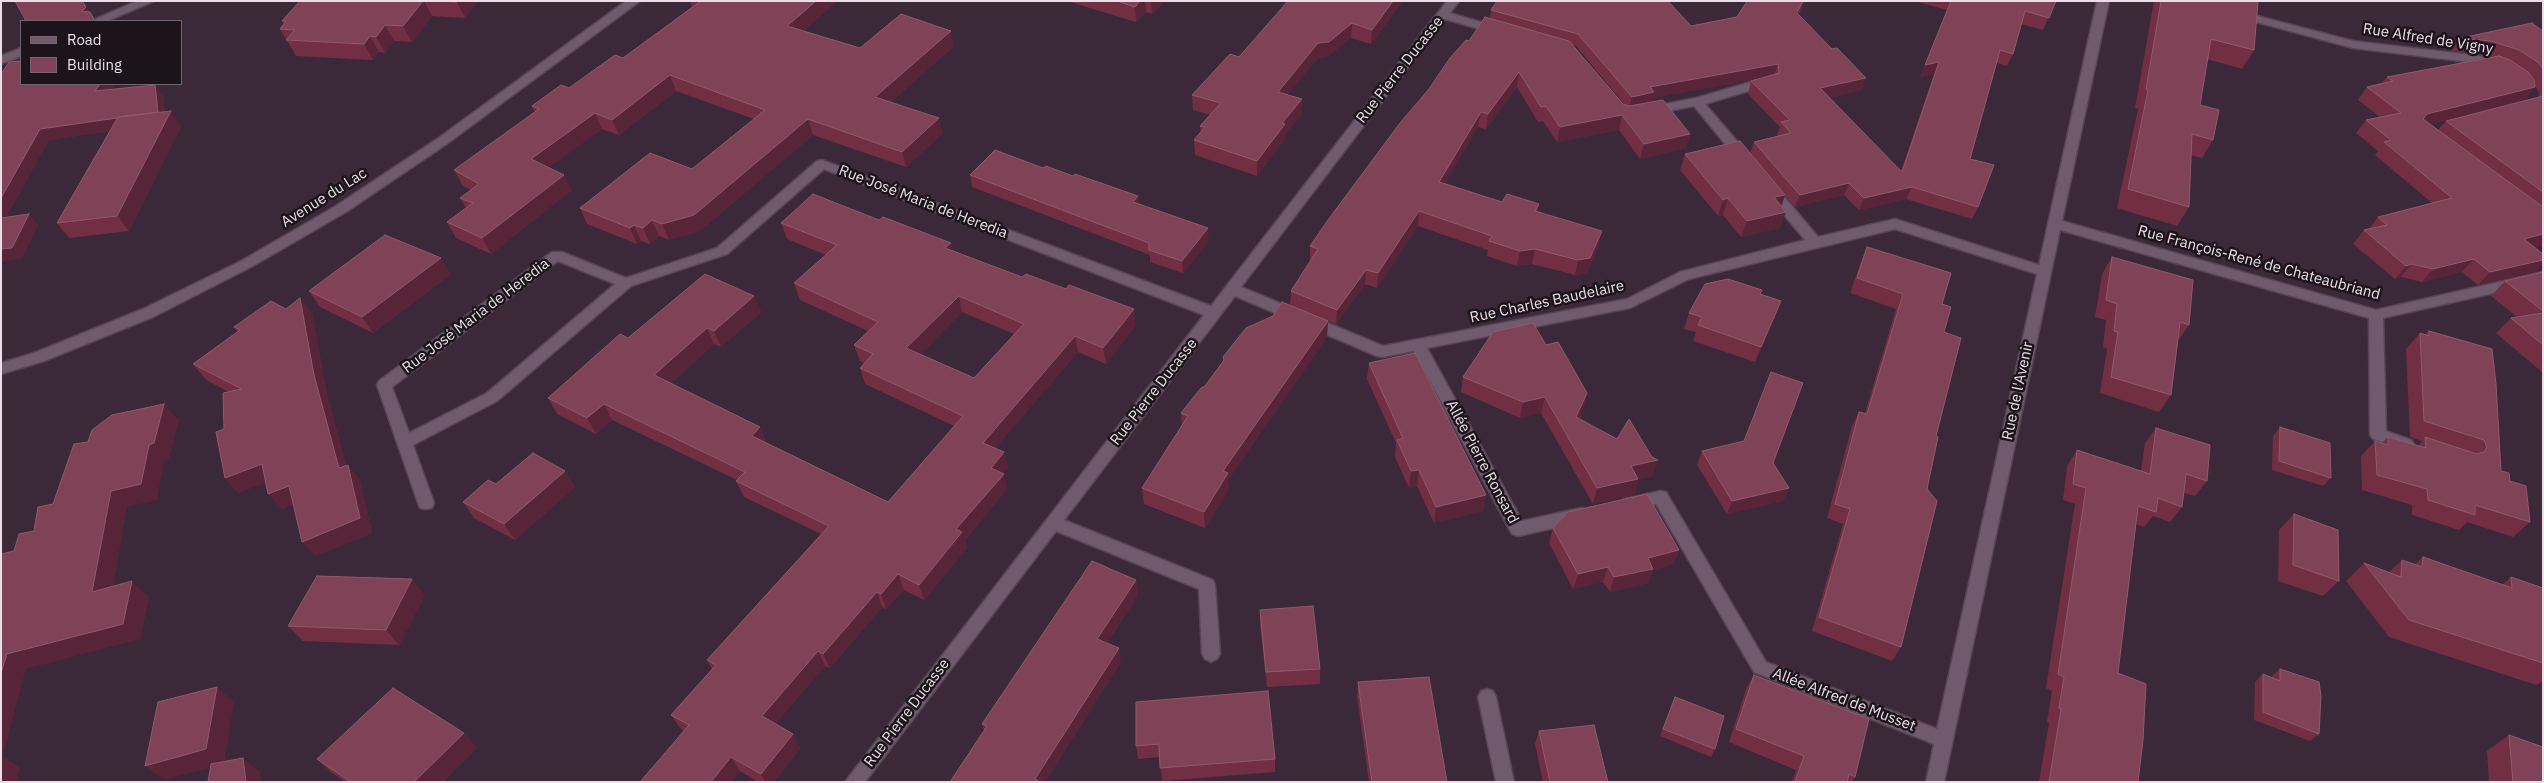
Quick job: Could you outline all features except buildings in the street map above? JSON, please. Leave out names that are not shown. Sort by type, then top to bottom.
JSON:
[{"type":"street","points":[[100,20],[148,1]]},
{"type":"street","name":"Avenue du Lac","points":[[1,369],[39,357],[148,313],[246,264],[341,208],[444,140],[634,1]]},
{"type":"street","name":"Rue Pierre Ducasse","points":[[854,782],[1453,1]]},
{"type":"street","name":"Rue de l'Avenir","points":[[1935,782],[2103,1]]},
{"type":"street","name":"Rue Alfred de Vigny","points":[[2225,11],[2354,44],[2480,60],[2510,72]]},
{"type":"street","points":[[1444,15],[1516,35]]},
{"type":"street","points":[[1,60],[20,52]]},
{"type":"street","points":[[1634,113],[1697,102],[1770,81]]},
{"type":"street","points":[[1697,102],[1815,242]]},
{"type":"street","name":"Rue José Maria de Heredia","points":[[405,442],[492,397],[626,283],[722,251],[822,164],[1214,313]]},
{"type":"street","name":"Rue Charles Baudelaire","points":[[1232,289],[1382,352],[1630,303],[1685,275],[1895,224],[2044,271]]},
{"type":"street","name":"Rue François-René de Chateaubriand","points":[[2055,224],[2376,315],[2543,276]]},
{"type":"street","name":"Rue José Maria de Heredia","points":[[426,503],[384,385],[557,255],[626,283]]},
{"type":"street","points":[[2376,315],[2378,435],[2425,450]]},
{"type":"street","name":"Allée Pierre Ronsard","points":[[1418,345],[1518,529],[1594,512]]},
{"type":"street","name":"Allée Alfred de Musset","points":[[1613,508],[1660,497],[1760,668],[1944,740]]},
{"type":"street","points":[[1053,523],[1207,585],[1211,654]]},
{"type":"street","points":[[1487,697],[1505,782]]}]
